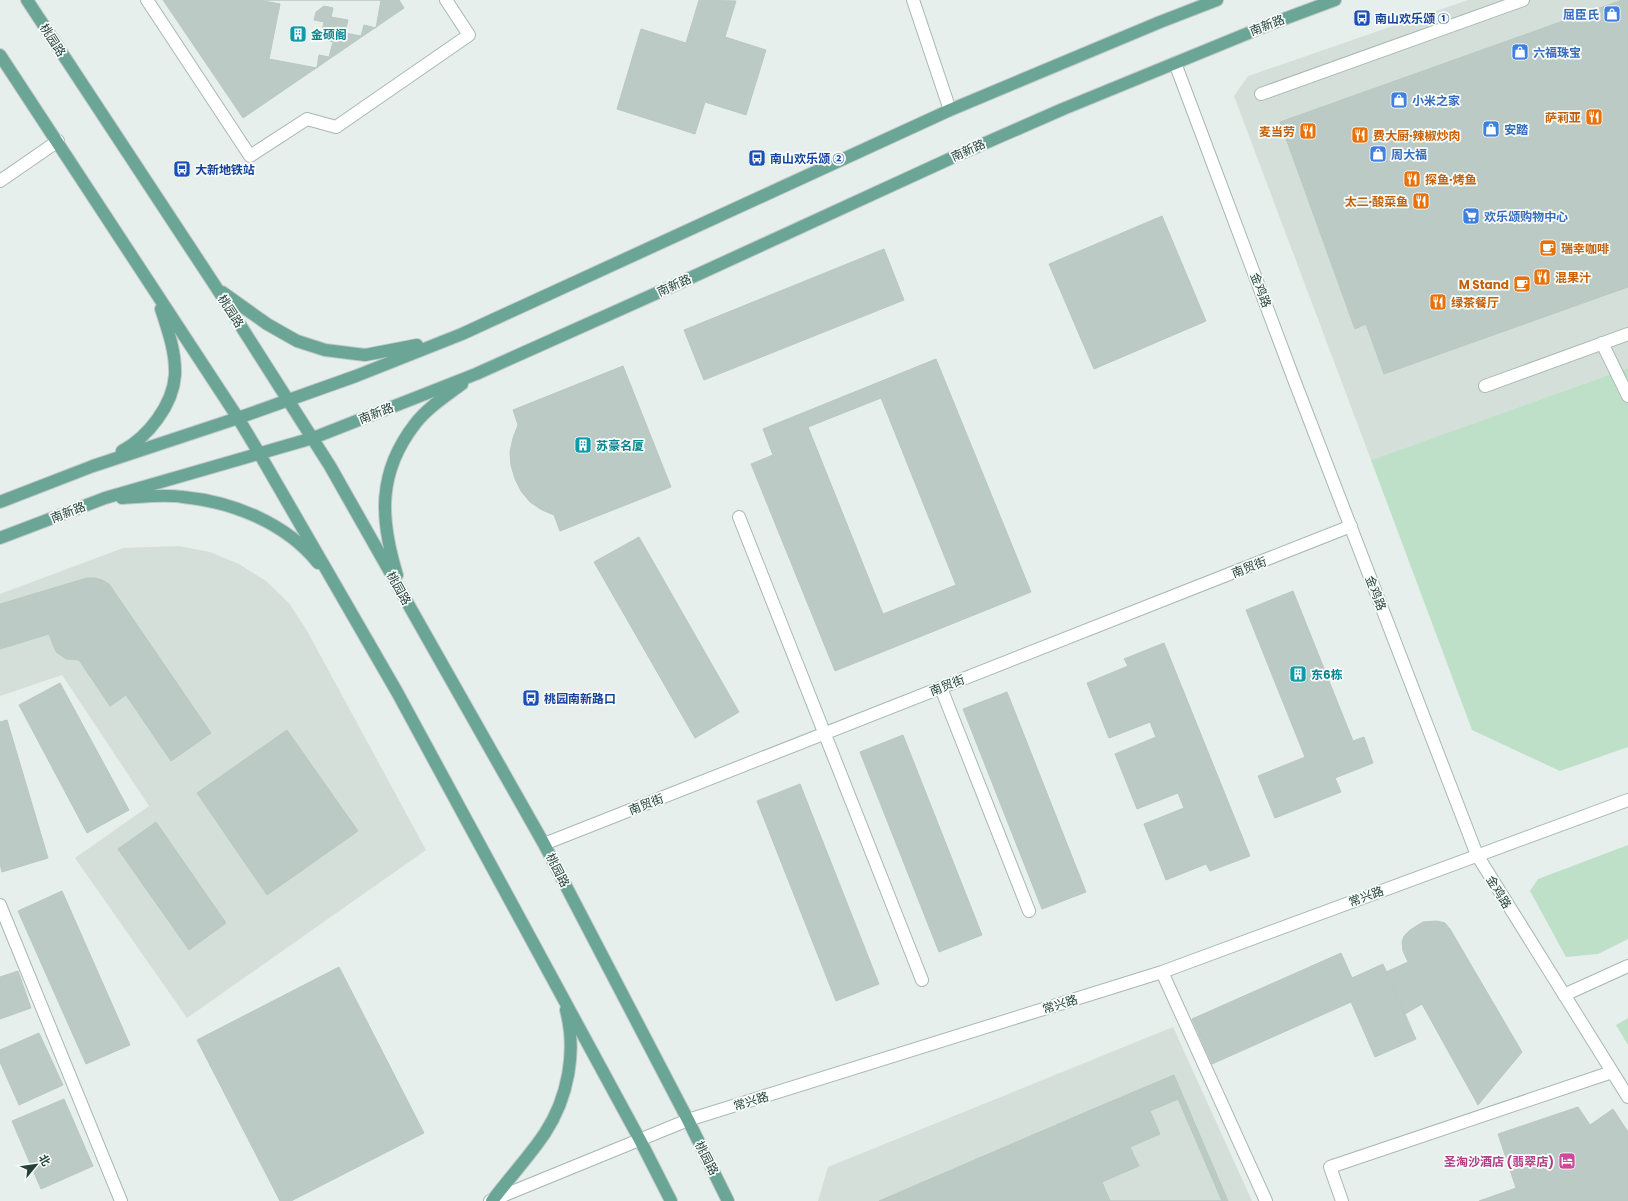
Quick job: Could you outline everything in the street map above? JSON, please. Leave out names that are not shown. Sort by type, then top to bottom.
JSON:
[{"type":"main road","name":"桃园路","points":[[27,0],[216,287],[313,438],[544,844],[688,1120],[728,1201]]},
{"type":"main road","points":[[0,502],[93,466],[289,400],[462,334],[950,110],[1160,22],[1217,0]]},
{"type":"main road","name":"南新路","points":[[0,538],[105,498],[313,438],[476,374],[677,284],[958,155],[1063,109],[1268,25],[1335,0]]},
{"type":"main road","points":[[0,55],[58,141],[238,418],[259,453],[397,692],[640,1140],[671,1201]]},
{"type":"main road","points":[[216,287],[273,328],[297,341],[325,350],[364,355],[398,350],[462,334]]},
{"type":"main road","points":[[93,466],[134,444],[154,425],[168,401],[175,375],[171,337],[155,291]]},
{"type":"main road","points":[[403,596],[386,535],[384,499],[389,472],[400,447],[416,423],[438,401],[476,374]]},
{"type":"main road","points":[[105,498],[182,496],[219,502],[254,515],[286,534],[314,558],[337,588]]},
{"type":"main road","points":[[491,1201],[545,1134],[555,1116],[563,1096],[571,1054],[570,1033],[560,992]]},
{"type":"main road","points":[[491,1201],[498,1201]]},
{"type":"street","points":[[147,0],[250,156],[306,119],[336,127],[469,36],[446,0]]},
{"type":"street","points":[[913,0],[950,110]]},
{"type":"street","points":[[1260,94],[1523,0]]},
{"type":"street","name":"金鸡路","points":[[1175,63],[1477,855],[1628,1097]]},
{"type":"street","points":[[0,181],[58,141]]},
{"type":"street","points":[[1485,386],[1628,334]]},
{"type":"street","points":[[1602,343],[1628,396]]},
{"type":"street","points":[[739,516],[922,980]]},
{"type":"street","name":"南贸街","points":[[544,844],[1351,526]]},
{"type":"street","points":[[941,688],[1029,911]]},
{"type":"street","name":"常兴路","points":[[491,1201],[688,1120],[1162,972],[1628,800]]},
{"type":"street","points":[[0,905],[121,1201]]},
{"type":"street","points":[[1564,995],[1628,966]]},
{"type":"street","points":[[1162,972],[1266,1201]]},
{"type":"street","points":[[1342,1201],[1330,1167],[1612,1072]]},
{"type":"shaded area","name":"欢乐颂购物中心","points":[[1468,0],[1628,0],[1628,368],[1371,460],[1234,96],[1248,76]]},
{"type":"shaded area","points":[[179,546],[210,552],[239,564],[266,581],[289,603],[306,629],[426,850],[187,1018],[75,858],[149,806],[62,675],[0,696],[0,594],[123,548]]},
{"type":"shaded area","points":[[1173,1027],[1252,1201],[818,1201],[828,1167]]},
{"type":"green space","points":[[1628,368],[1628,747],[1560,771],[1472,730],[1371,460]]},
{"type":"green space","points":[[1628,845],[1628,939],[1598,954],[1566,957],[1530,891],[1538,879]]},
{"type":"green space","points":[[1628,1018],[1628,1045],[1616,1025]]},
{"type":"building","points":[[163,0],[399,0],[404,8],[243,118]]},
{"type":"building","name":"金硕阁","points":[[259,0],[381,0],[376,28],[364,25],[361,36],[345,33],[348,20],[331,17],[333,8],[324,6],[316,12],[314,20],[324,22],[320,39],[333,42],[329,57],[319,55],[317,68],[269,59],[280,4]]},
{"type":"building","points":[[699,0],[736,1],[725,37],[766,50],[746,115],[705,102],[695,134],[617,109],[641,29],[686,43]]},
{"type":"building","name":"欢乐颂购物中心","points":[[1622,0],[1628,0],[1628,287],[1384,374],[1366,324],[1355,329],[1280,122]]},
{"type":"building","points":[[1162,216],[1206,321],[1094,369],[1049,264]]},
{"type":"building","points":[[884,249],[904,300],[704,380],[684,330]]},
{"type":"building","points":[[936,359],[1031,592],[835,671],[751,464],[773,455],[763,429]],"holes":[[[881,398],[956,585],[883,614],[808,427]]]},
{"type":"building","name":"苏豪名厦","points":[[623,366],[671,487],[560,531],[554,515],[542,510],[530,502],[521,491],[515,479],[511,465],[510,452],[518,425],[513,410]]},
{"type":"building","points":[[639,537],[739,712],[695,738],[594,562]]},
{"type":"building","points":[[87,578],[95,578],[109,584],[211,733],[171,761],[126,695],[110,706],[79,660],[66,659],[56,652],[49,634],[0,649],[0,604]]},
{"type":"building","name":"东6栋","points":[[1293,591],[1353,741],[1364,737],[1373,763],[1335,778],[1341,792],[1275,818],[1258,776],[1305,757],[1246,610]]},
{"type":"building","points":[[1164,643],[1250,856],[1210,871],[1206,864],[1166,880],[1144,824],[1184,808],[1178,793],[1137,809],[1115,754],[1156,737],[1150,722],[1109,738],[1087,683],[1128,666],[1124,659]]},
{"type":"building","points":[[60,683],[129,810],[87,833],[19,705]]},
{"type":"building","points":[[1007,692],[1086,892],[1042,909],[963,709]]},
{"type":"building","points":[[7,720],[48,858],[2,872],[0,864],[0,722]]},
{"type":"building","points":[[287,730],[358,831],[267,895],[197,793]]},
{"type":"building","points":[[903,735],[982,935],[939,952],[860,752]]},
{"type":"building","points":[[800,784],[879,984],[836,1001],[757,801]]},
{"type":"building","points":[[156,822],[226,923],[189,950],[118,849]]},
{"type":"building","points":[[62,891],[130,1045],[86,1064],[18,911]]},
{"type":"building","points":[[1437,921],[1445,923],[1450,929],[1522,1052],[1478,1105],[1422,1004],[1405,1014],[1386,972],[1408,962],[1403,951],[1402,942],[1404,936],[1410,930],[1423,922]]},
{"type":"building","points":[[1341,953],[1352,978],[1383,964],[1416,1039],[1375,1057],[1351,1002],[1212,1064],[1192,1019]]},
{"type":"building","points":[[339,967],[424,1133],[291,1201],[280,1201],[197,1040]]},
{"type":"building","points":[[18,971],[31,1008],[0,1019],[0,977]]},
{"type":"building","points":[[39,1033],[63,1085],[19,1105],[0,1062],[0,1050]]},
{"type":"building","points":[[1174,1075],[1228,1201],[879,1201],[1105,1104]]},
{"type":"building","points":[[64,1099],[93,1166],[41,1189],[12,1121]]},
{"type":"building","points":[[1178,1099],[1222,1201],[1110,1201],[1102,1182],[1139,1166],[1130,1147],[1160,1134],[1150,1111]]},
{"type":"building","name":"圣淘沙酒店 (翡翠店)","points":[[1578,1107],[1590,1125],[1613,1109],[1628,1132],[1628,1201],[1479,1201],[1516,1188],[1498,1134]]},
{"type":"place","name":"屈臣氏","points":[[1612,14]]},
{"type":"place","name":"南山欢乐颂 ①","points":[[1362,18]]},
{"type":"place","name":"金硕阁","points":[[298,34]]},
{"type":"place","name":"六福珠宝","points":[[1520,52]]},
{"type":"place","name":"小米之家","points":[[1399,100]]},
{"type":"place","name":"萨莉亚","points":[[1594,117]]},
{"type":"place","name":"安踏","points":[[1491,129]]},
{"type":"place","name":"麦当劳","points":[[1308,131]]},
{"type":"place","name":"费大厨·辣椒炒肉","points":[[1360,135]]},
{"type":"place","name":"周大福","points":[[1378,154]]},
{"type":"place","name":"南山欢乐颂 ②","points":[[757,158]]},
{"type":"place","name":"大新地铁站","points":[[182,169]]},
{"type":"place","name":"探鱼·烤鱼","points":[[1412,179]]},
{"type":"place","name":"太二·酸菜鱼","points":[[1421,201]]},
{"type":"place","name":"欢乐颂购物中心","points":[[1471,216]]},
{"type":"place","name":"瑞幸咖啡","points":[[1548,248]]},
{"type":"place","name":"混果汁","points":[[1542,277]]},
{"type":"place","name":"M Stand","points":[[1522,284]]},
{"type":"place","name":"绿茶餐厅","points":[[1438,302]]},
{"type":"place","name":"苏豪名厦","points":[[583,445]]},
{"type":"place","name":"东6栋","points":[[1298,674]]},
{"type":"place","name":"桃园南新路口","points":[[531,698]]},
{"type":"place","name":"圣淘沙酒店 (翡翠店)","points":[[1567,1161]]}]
